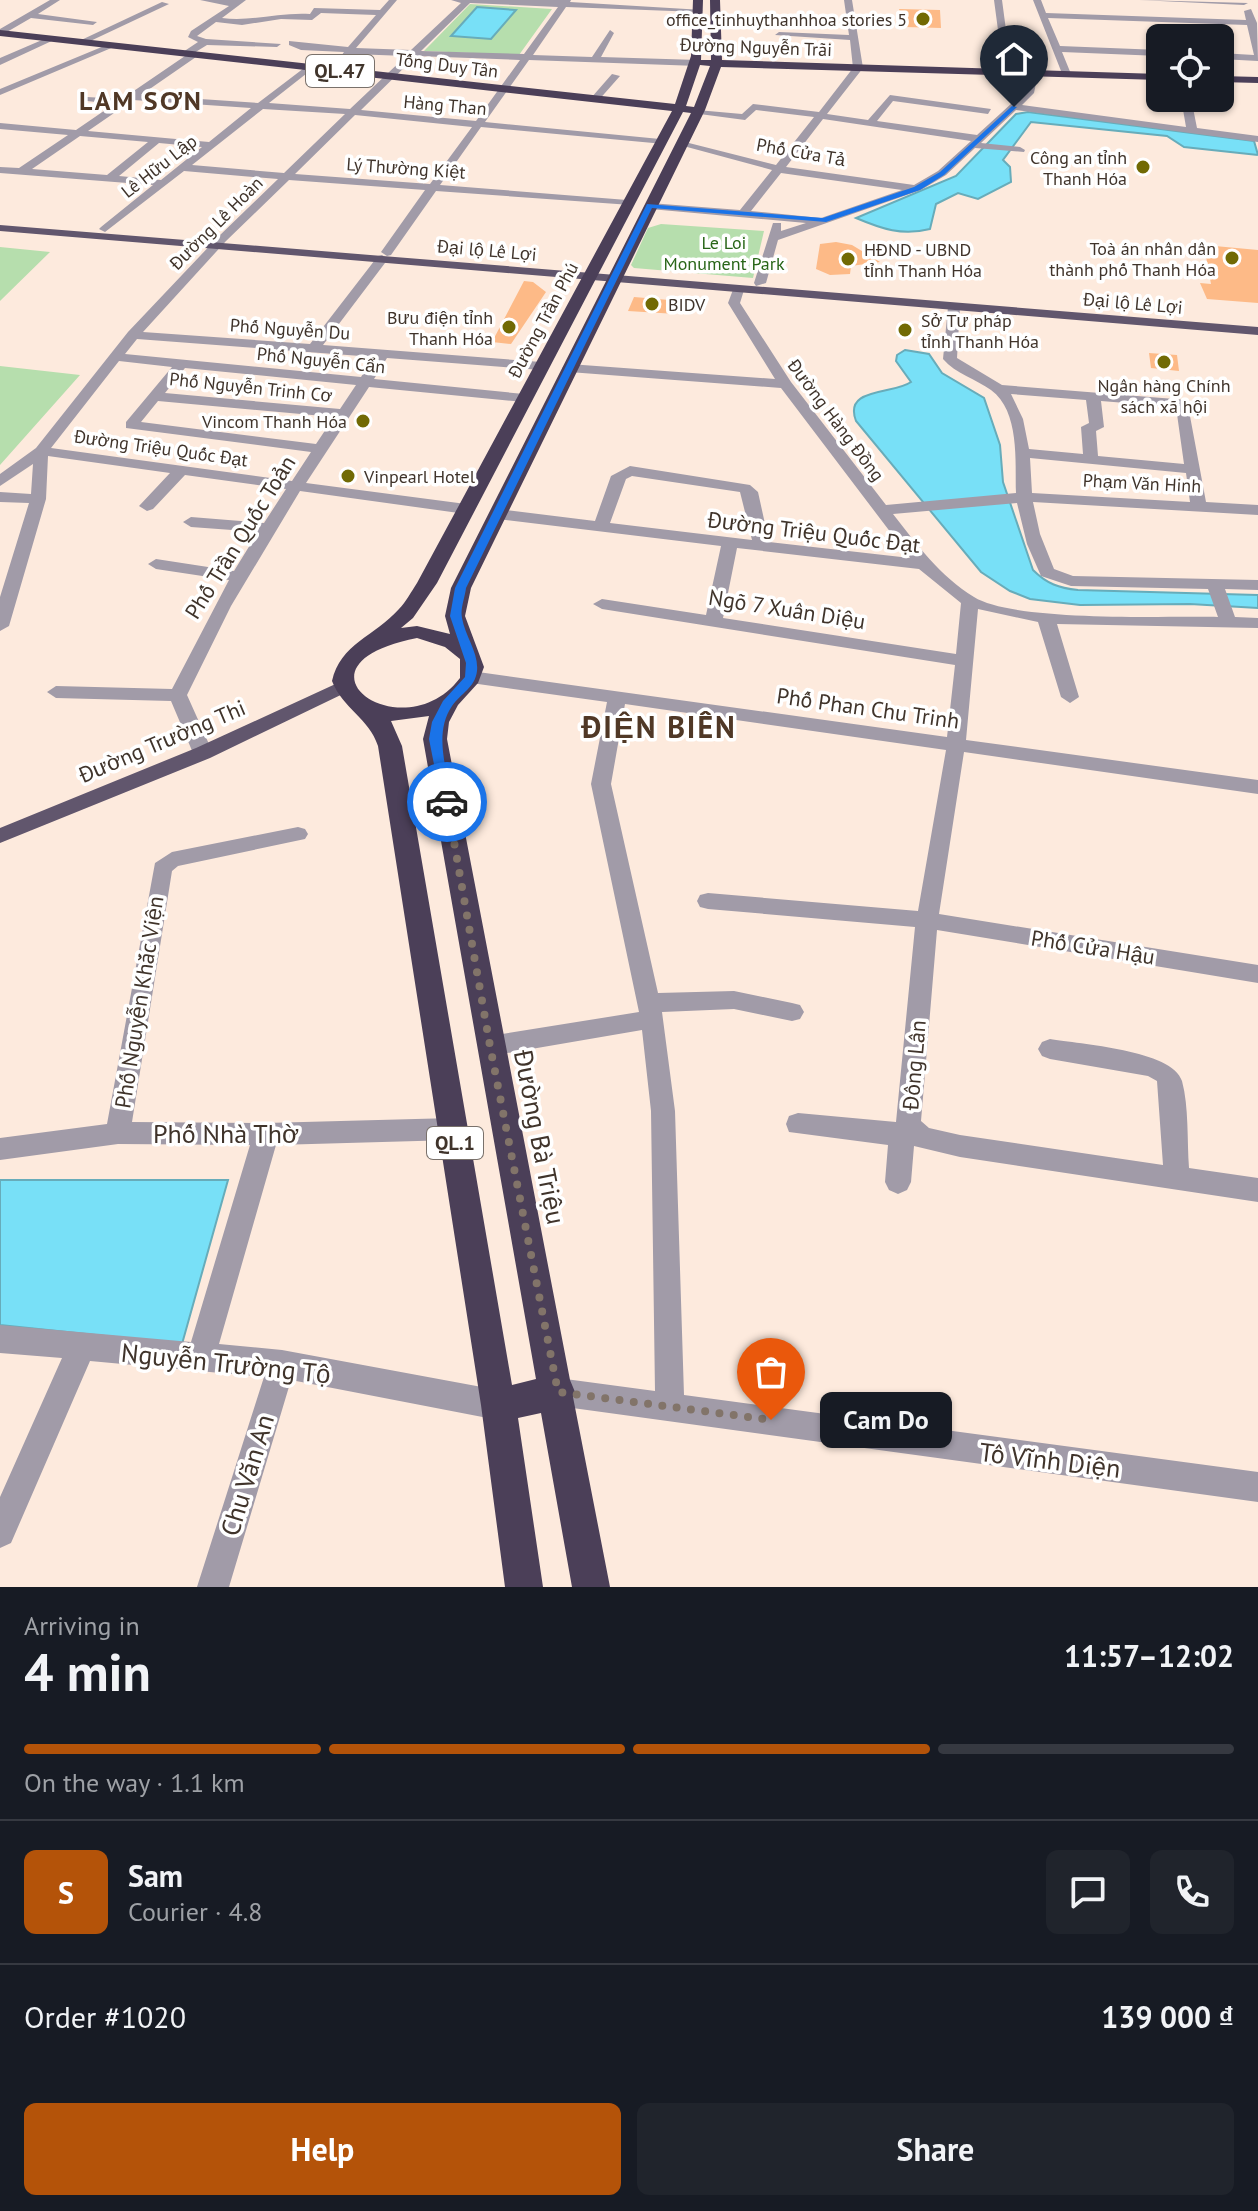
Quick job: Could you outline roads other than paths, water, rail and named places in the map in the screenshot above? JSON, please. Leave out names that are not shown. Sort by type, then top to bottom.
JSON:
[{"type":"highway","name":"Đường Trần Phú","points":[[466,651],[455,616],[461,588],[698,112],[717,63],[715,0]]},
{"type":"highway","name":"Đường Trần Phú","points":[[376,639],[406,614],[427,583],[679,109],[698,63],[698,5]]},
{"type":"highway","name":"Tống Duy Tân","points":[[0,33],[698,112]]},
{"type":"highway","name":"Đường Nguyễn Trãi","points":[[698,63],[1146,77]]},
{"type":"highway","points":[[1234,79],[1258,80]]},
{"type":"highway","points":[[660,142],[681,144]]},
{"type":"highway","points":[[506,433],[535,436]]},
{"type":"highway","points":[[396,633],[427,633],[453,641],[466,651],[472,663],[471,677],[463,690],[449,701],[407,714],[365,708],[342,687],[341,673],[347,660],[359,648],[396,633]]},
{"type":"highway","name":"Đường Bà Triệu","points":[[449,701],[438,722],[435,739],[490,1046],[558,1392],[591,1587]]},
{"type":"highway","name":"QL.1","points":[[365,708],[383,726],[390,746],[498,1405],[524,1587]]},
{"type":"highway","points":[[498,1405],[558,1392]]},
{"type":"main road","name":"Đại lộ Lê Lợi","points":[[0,221],[219,242]]},
{"type":"main road","name":"Đại lộ Lê Lợi","points":[[0,228],[760,283],[1258,331]]},
{"type":"main road","name":"Đại lộ Lê Lợi","points":[[615,274],[738,290],[954,307],[1258,323]]},
{"type":"main road","name":"Đường Trường Thi","points":[[0,836],[203,753],[342,687]]},
{"type":"street","points":[[0,33],[56,0]]},
{"type":"street","points":[[204,0],[239,2]]},
{"type":"street","points":[[333,70],[393,0]]},
{"type":"street","points":[[451,0],[698,5]]},
{"type":"street","name":"Đường Lê Hoàn","points":[[0,481],[41,451],[133,335],[219,242],[467,0]]},
{"type":"street","points":[[744,213],[858,68],[848,0]]},
{"type":"street","points":[[998,0],[1002,30],[1017,72]]},
{"type":"street","points":[[1037,0],[1066,74]]},
{"type":"street","points":[[1143,0],[1244,2],[1256,30],[1258,52]]},
{"type":"street","points":[[239,2],[212,19],[192,37],[205,42],[252,38],[277,44]]},
{"type":"street","points":[[314,348],[481,124],[564,3]]},
{"type":"street","points":[[81,42],[165,4]]},
{"type":"street","points":[[1130,6],[1137,19]]},
{"type":"street","points":[[212,19],[250,22],[259,17],[273,18],[278,14],[312,17],[316,10],[383,13]]},
{"type":"street","points":[[1044,15],[1137,19],[1256,30]]},
{"type":"street","points":[[31,16],[93,22]]},
{"type":"street","points":[[1101,17],[1105,28]]},
{"type":"street","points":[[595,60],[610,33]]},
{"type":"street","points":[[779,35],[854,38]]},
{"type":"street","points":[[0,62],[52,39]]},
{"type":"street","points":[[1110,39],[1114,51]]},
{"type":"street","points":[[21,172],[205,42]]},
{"type":"street","name":"Đường Nguyễn Trãi","points":[[292,43],[301,47],[415,54],[698,63]]},
{"type":"street","points":[[0,92],[112,46]]},
{"type":"street","points":[[1057,49],[1146,52]]},
{"type":"street","points":[[1234,50],[1258,52]]},
{"type":"street","points":[[1234,55],[1258,52]]},
{"type":"street","name":"Lê Hữu Lập","points":[[105,229],[308,68]]},
{"type":"street","points":[[773,238],[917,188],[942,173],[1029,93],[1033,73]]},
{"type":"street","points":[[594,100],[615,76]]},
{"type":"street","points":[[871,123],[890,98],[988,111]]},
{"type":"street","name":"Hàng Than","points":[[90,99],[354,112],[660,142]]},
{"type":"street","points":[[920,130],[937,103]]},
{"type":"street","points":[[698,112],[745,117],[753,107],[822,115],[1020,150]]},
{"type":"street","points":[[1014,107],[1258,139]]},
{"type":"street","points":[[1189,112],[1192,130]]},
{"type":"street","points":[[0,126],[212,145]]},
{"type":"street","points":[[109,179],[157,140]]},
{"type":"street","name":"Phố Cửa Tả","points":[[681,144],[779,169],[917,188]]},
{"type":"street","name":"Lý Thường Kiệt","points":[[183,168],[627,203]]},
{"type":"street","points":[[0,170],[163,183]]},
{"type":"street","points":[[650,206],[824,220]]},
{"type":"street","points":[[760,283],[780,216]]},
{"type":"street","name":"Đường Hàng Đồng","points":[[738,290],[734,303],[785,384],[924,565]]},
{"type":"street","points":[[954,307],[950,359],[961,370],[1000,389],[1182,403],[1199,506]]},
{"type":"street","name":"Phố Nguyễn Du","points":[[133,335],[541,366]]},
{"type":"street","name":"Phố Trần Quốc Toản","points":[[178,695],[200,643],[383,354]]},
{"type":"street","name":"Phố Nguyễn Cẩn","points":[[115,357],[524,398]]},
{"type":"street","points":[[181,364],[131,425],[321,449]]},
{"type":"street","points":[[569,368],[785,384]]},
{"type":"street","points":[[1000,389],[1009,401],[1024,453],[1024,497],[1047,572],[1071,581],[1258,585]]},
{"type":"street","name":"Phố Nguyễn Trinh Cơ","points":[[158,392],[346,411]]},
{"type":"street","points":[[1091,460],[1088,427],[1097,427],[1093,397]]},
{"type":"street","points":[[0,626],[8,570],[38,499],[41,451]]},
{"type":"street","name":"Đường Triệu Quốc Đạt","points":[[41,451],[466,509]]},
{"type":"street","points":[[1024,453],[1193,469]]},
{"type":"street","points":[[147,506],[180,471]]},
{"type":"street","points":[[601,527],[619,476],[630,471],[745,488],[750,492],[762,546]]},
{"type":"street","points":[[0,497],[38,499]]},
{"type":"street","name":"Phạm Văn Hinh","points":[[881,510],[1024,497],[1258,510]]},
{"type":"street","name":"Đường Triệu Quốc Đạt","points":[[497,514],[924,565],[970,602],[1046,618],[1227,616],[1258,623]]},
{"type":"street","points":[[191,522],[271,528]]},
{"type":"street","points":[[713,622],[730,543]]},
{"type":"street","points":[[156,564],[241,577]]},
{"type":"street","points":[[1214,583],[1227,616]]},
{"type":"street","name":"Đông Lân","points":[[970,602],[956,745],[927,920],[908,1125],[922,1138],[960,1146],[1258,1190]]},
{"type":"street","name":"Ngõ 7 Xuân Diệu","points":[[602,604],[965,661]]},
{"type":"street","points":[[1046,618],[1070,697]]},
{"type":"street","name":"Phố Phan Chu Trinh","points":[[471,677],[1258,787]]},
{"type":"street","points":[[56,692],[178,695],[203,753]]},
{"type":"street","points":[[617,696],[601,784],[650,1011],[663,1111],[670,1406]]},
{"type":"street","name":"Phố Nguyễn Khắc Viện","points":[[118,1133],[162,868],[172,860],[298,834]]},
{"type":"street","name":"Phố Cửa Hậu","points":[[708,901],[927,920],[1258,974]]},
{"type":"street","points":[[490,1046],[650,1011],[734,1000],[792,1012]]},
{"type":"street","points":[[1050,1049],[1152,1067],[1166,1074],[1170,1081],[1177,1178]]},
{"type":"street","points":[[798,1124],[890,1134],[912,1130]]},
{"type":"street","name":"Phố Nhà Thờ","points":[[0,1149],[118,1133],[266,1134],[453,1129]]},
{"type":"street","points":[[898,1182],[901,1142],[912,1130]]},
{"type":"street","points":[[201,1356],[266,1134]]},
{"type":"street","name":"Nguyễn Trường Tộ","points":[[0,1339],[282,1364],[498,1405]]},
{"type":"street","points":[[0,1532],[81,1348]]},
{"type":"street","name":"Chu Văn An","points":[[213,1587],[282,1364]]},
{"type":"street","name":"Tô Vĩnh Diện","points":[[558,1392],[1258,1487]]},
{"type":"water","points":[[477,7],[516,10],[491,39],[451,36]]},
{"type":"water","points":[[1028,112],[1254,141],[1258,155],[1184,147],[1167,136],[1031,122],[1003,160],[1010,167],[1011,182],[978,199],[958,193],[936,204],[930,229],[910,232],[892,230],[856,218],[956,176],[1016,114]]},
{"type":"water","points":[[905,350],[929,354],[942,373],[984,398],[1000,445],[1003,482],[1033,570],[1043,579],[1078,590],[1258,595],[1258,608],[1190,604],[1080,605],[1030,599],[1010,591],[981,572],[856,421],[854,410],[863,397],[911,382],[896,361],[897,355]]},
{"type":"water","points":[[0,1180],[228,1180],[182,1344],[0,1325]]},
{"type":"place","name":"office_tinhuythanhhoa stories 5","points":[[923,19]]},
{"type":"place","name":"Công an tỉnh Thanh Hóa","points":[[1143,167]]},
{"type":"place","name":"Toà án nhân dân thành phố Thanh Hóa","points":[[1232,258]]},
{"type":"place","name":"HĐND - UBND tỉnh Thanh Hóa","points":[[848,259]]},
{"type":"place","name":"BIDV","points":[[652,304]]},
{"type":"place","name":"Bưu điện tỉnh Thanh Hóa","points":[[509,327]]},
{"type":"place","name":"Sở Tư pháp tỉnh Thanh Hóa","points":[[905,330]]},
{"type":"place","name":"Ngân hàng Chính sách xã hội","points":[[1164,362]]},
{"type":"place","name":"Vincom Thanh Hóa","points":[[363,421]]},
{"type":"place","name":"Vinpearl Hotel","points":[[348,476]]},
{"type":"place","name":"Cam Do","points":[[771,1420]]},
{"type":"district","name":"LAM SƠN","points":[[141,100]]},
{"type":"district","name":"ĐIỆN BIÊN","points":[[659,726]]},
{"type":"park label","name":"Le Loi Monument Park","points":[[724,252]]}]
